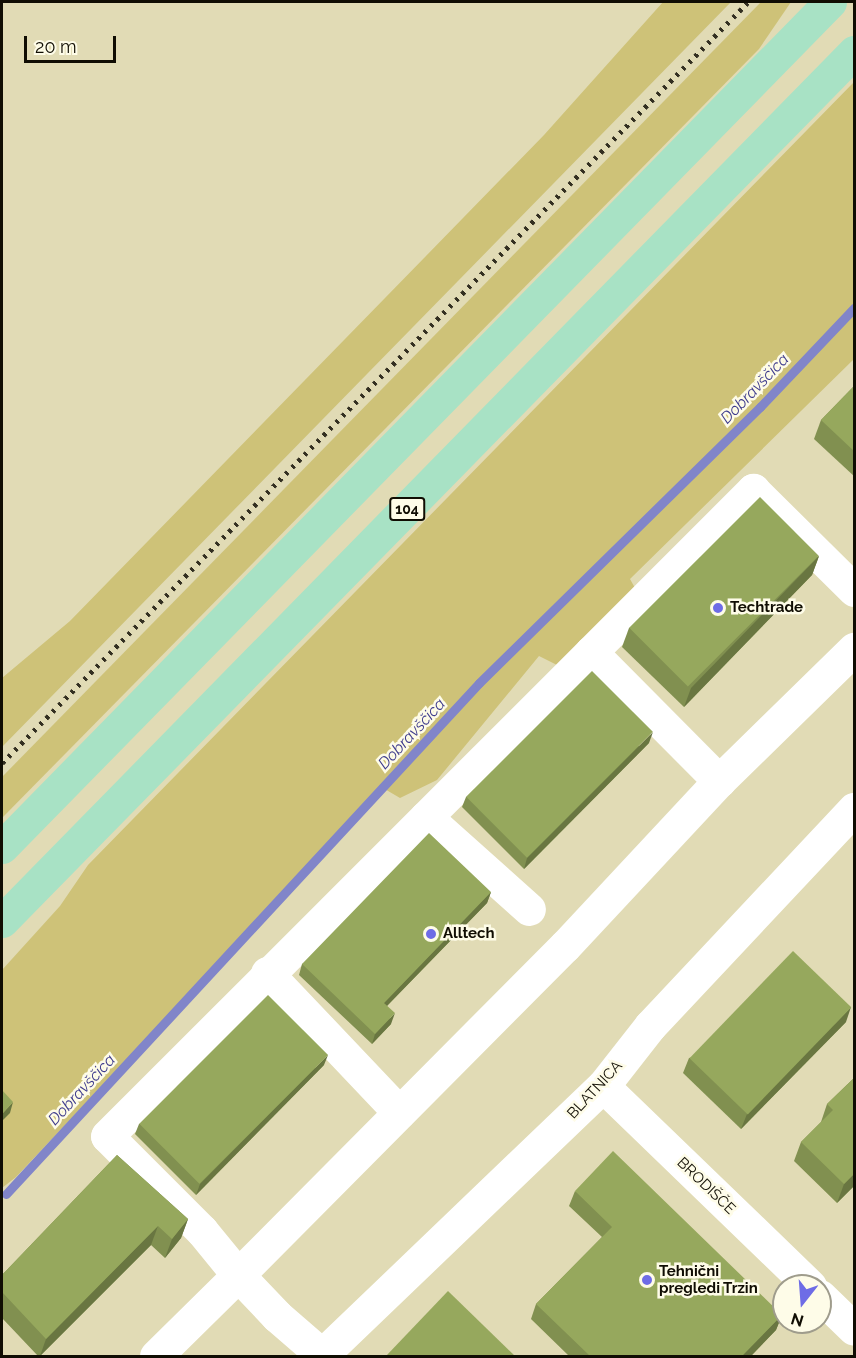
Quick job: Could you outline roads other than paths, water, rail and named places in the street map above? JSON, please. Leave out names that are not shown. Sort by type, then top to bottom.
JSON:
[{"type":"main road","points":[[2,847],[830,2]]},
{"type":"main road","name":"104","points":[[2,921],[855,52]]},
{"type":"street","points":[[321,1356],[277,1316],[238,1275],[202,1231],[107,1136],[753,490],[855,590]]},
{"type":"street","points":[[156,1356],[565,946],[718,782],[855,649]]},
{"type":"street","points":[[591,652],[718,782]]},
{"type":"street","name":"BLATNICA","points":[[321,1356],[603,1086],[650,1026],[855,809]]},
{"type":"street","points":[[426,817],[529,909]]},
{"type":"street","points":[[267,974],[399,1112]]},
{"type":"street","name":"BRODIŠČE","points":[[603,1086],[798,1274]]},
{"type":"street","points":[[832,1307],[855,1329]]},
{"type":"waterway","name":"Dobravščica","points":[[6,1194],[479,683],[760,407],[854,308]]},
{"type":"railway","points":[[2,763],[748,2]]},
{"type":"place","name":"Techtrade","points":[[718,608]]},
{"type":"place","name":"Alltech","points":[[431,934]]},
{"type":"place","name":"Tehnični pregledi Trzin","points":[[647,1280]]}]
